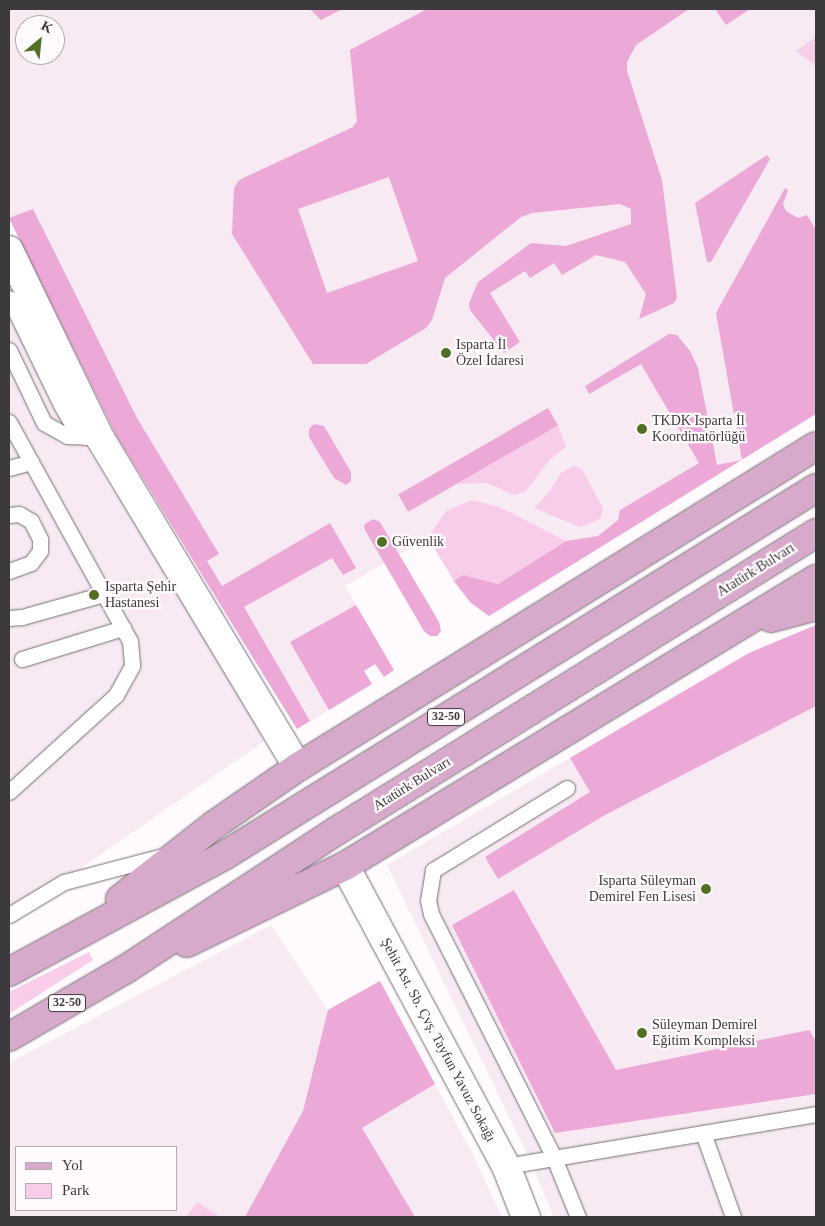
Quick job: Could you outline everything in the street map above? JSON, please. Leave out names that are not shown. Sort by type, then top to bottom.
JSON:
[{"type":"main road","points":[[71,938],[180,851],[298,767],[816,446]]},
{"type":"main road","name":"32-50","points":[[9,972],[222,856],[816,488]]},
{"type":"main road","name":"Atatürk Bulvarı","points":[[9,1037],[126,969],[330,835],[816,533]]},
{"type":"main road","points":[[126,969],[240,920],[345,866],[816,579]]},
{"type":"main road","points":[[725,635],[777,616],[816,606]]},
{"type":"street","points":[[9,250],[93,438],[298,767]]},
{"type":"street","name":"Şehit Ast. Sb. Çvş. Tayfun Yavuz Sokağı","points":[[345,866],[506,1166],[526,1217]]},
{"type":"lane","points":[[9,298],[72,424],[93,438]]},
{"type":"lane","points":[[9,350],[44,423],[68,436],[93,438]]},
{"type":"lane","points":[[9,422],[130,641],[132,666],[116,695],[9,792]]},
{"type":"lane","points":[[9,468],[31,462]]},
{"type":"lane","points":[[9,514],[19,514],[31,521],[40,539],[40,551],[31,562],[9,571]]},
{"type":"lane","points":[[9,618],[22,617],[104,594]]},
{"type":"lane","points":[[22,659],[123,628]]},
{"type":"lane","points":[[567,788],[433,870],[428,900],[431,914],[554,1158],[578,1217]]},
{"type":"lane","points":[[9,914],[64,882],[180,851]]},
{"type":"lane","points":[[506,1166],[816,1114]]},
{"type":"lane","points":[[702,1133],[733,1217]]},
{"type":"shaded area","name":"Isparta İl Özel İdaresi","points":[[9,9],[816,9],[816,414],[489,616],[471,603],[459,589],[428,538],[345,586],[394,670],[384,677],[375,664],[364,671],[372,684],[297,729],[116,435],[9,218]]},
{"type":"shaded area","points":[[310,9],[342,9],[321,20]]},
{"type":"shaded area","points":[[427,9],[689,9],[636,45],[627,62],[627,71],[662,180],[677,298],[674,303],[639,319],[646,294],[625,262],[596,255],[562,275],[554,263],[530,278],[525,271],[490,293],[520,342],[504,353],[470,310],[469,303],[478,282],[531,243],[566,246],[631,224],[631,209],[620,204],[532,213],[521,217],[445,278],[432,320],[426,328],[366,364],[313,364],[232,234],[234,188],[239,180],[353,127],[357,121],[350,50]],"holes":[[[389,177],[418,261],[327,293],[298,209]]]},
{"type":"shaded area","points":[[715,9],[750,9],[726,25]]},
{"type":"shaded area","points":[[767,155],[770,159],[711,262],[707,262],[695,203]]},
{"type":"shaded area","points":[[785,188],[788,190],[783,204],[786,211],[798,218],[807,215],[816,230],[816,414],[742,460],[716,313]]},
{"type":"shaded area","points":[[33,209],[137,418],[219,554],[207,561],[222,586],[330,523],[356,568],[343,575],[332,558],[244,607],[310,721],[297,729],[116,435],[9,218]]},
{"type":"shaded area","name":"Isparta Şehir Hastanesi","points":[[9,261],[89,451],[269,738],[78,870],[9,910]]},
{"type":"shaded area","points":[[669,334],[677,335],[690,351],[698,368],[717,465],[741,460],[489,616],[471,603],[454,581],[463,575],[498,584],[566,541],[598,536],[618,520],[620,510],[699,463],[641,364],[589,394],[585,386]]},
{"type":"shaded area","points":[[548,408],[558,425],[408,512],[398,495]]},
{"type":"shaded area","points":[[314,424],[324,426],[351,472],[351,481],[346,485],[334,478],[309,437],[309,429]]},
{"type":"shaded area","points":[[373,519],[380,522],[439,622],[441,631],[437,636],[430,636],[424,631],[365,530],[364,525]]},
{"type":"shaded area","points":[[356,605],[394,670],[384,677],[375,664],[364,671],[372,684],[329,710],[290,642]]},
{"type":"shaded area","name":"Süleyman Demirel Eğitim Kompleksi","points":[[816,625],[816,1217],[554,1217],[531,1162],[387,865],[749,653]]},
{"type":"shaded area","points":[[816,625],[816,706],[605,815],[498,879],[485,857],[590,792],[570,758],[749,653]]},
{"type":"shaded area","points":[[514,890],[616,1070],[809,1030],[816,1041],[816,1094],[555,1133],[452,925]]},
{"type":"shaded area","points":[[271,925],[328,1010],[380,981],[472,1153],[502,1217],[9,1217],[9,1063]]},
{"type":"shaded area","points":[[380,981],[435,1084],[362,1128],[415,1217],[245,1217],[303,1111],[328,1010]]},
{"type":"green space","points":[[816,37],[816,66],[796,51]]},
{"type":"green space","points":[[558,425],[566,447],[550,459],[525,492],[514,495],[487,483],[457,484]]},
{"type":"green space","points":[[574,466],[582,469],[603,508],[600,519],[580,527],[534,508],[550,491],[561,473]]},
{"type":"green space","points":[[472,500],[499,507],[566,541],[498,584],[463,575],[454,581],[428,538],[446,511]]},
{"type":"green space","points":[[89,952],[93,960],[9,1014],[9,992]]},
{"type":"green space","points":[[197,1202],[220,1217],[186,1217]]},
{"type":"place","name":"Isparta İl Özel İdaresi","points":[[446,353]]},
{"type":"place","name":"TKDK Isparta İl Koordinatörlüğü","points":[[642,429]]},
{"type":"place","name":"Güvenlik","points":[[382,542]]},
{"type":"place","name":"Isparta Şehir Hastanesi","points":[[94,595]]},
{"type":"place","name":"Isparta Süleyman Demirel Fen Lisesi","points":[[706,889]]},
{"type":"place","name":"Süleyman Demirel Eğitim Kompleksi","points":[[642,1033]]}]
